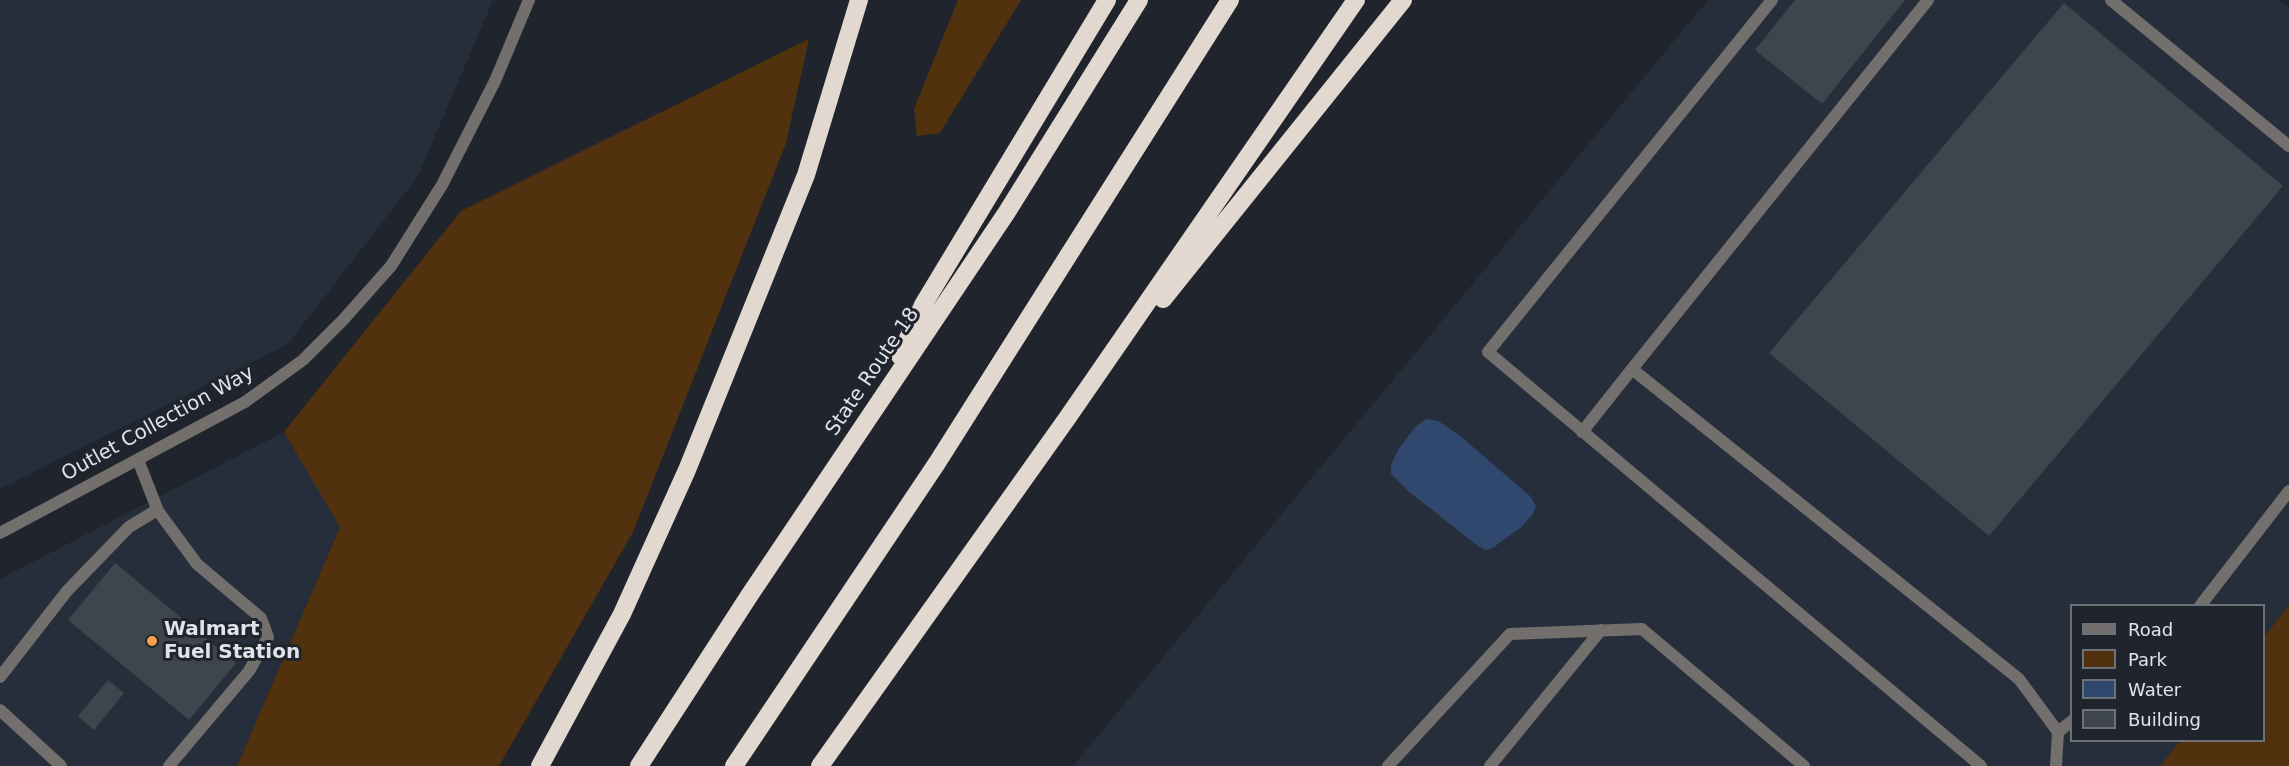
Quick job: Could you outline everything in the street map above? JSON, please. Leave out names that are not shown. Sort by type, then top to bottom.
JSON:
[{"type":"highway","points":[[540,766],[622,614],[687,470],[806,175],[859,0]]},
{"type":"highway","points":[[880,401],[923,305],[1107,0]]},
{"type":"highway","name":"State Route 18","points":[[639,766],[749,596],[1007,212],[1139,0]]},
{"type":"highway","points":[[734,766],[937,463],[1230,0]]},
{"type":"highway","points":[[820,766],[1068,417],[1356,0]]},
{"type":"highway","points":[[1068,417],[1403,0]]},
{"type":"street","name":"Outlet Collection Way","points":[[0,533],[244,402],[303,360],[343,320],[391,266],[442,185],[495,81],[530,0]]},
{"type":"street","points":[[1772,0],[1488,352],[1981,766]]},
{"type":"street","points":[[1582,432],[1928,0]]},
{"type":"street","points":[[2111,0],[2289,146]]},
{"type":"street","points":[[1632,369],[2019,679],[2058,732],[2056,766]]},
{"type":"street","points":[[138,459],[158,510],[197,564],[261,618],[268,638],[249,671],[169,766]]},
{"type":"street","points":[[2202,604],[2289,490]]},
{"type":"street","points":[[0,677],[67,591],[129,528],[158,510]]},
{"type":"street","points":[[1388,766],[1510,634],[1642,629],[1804,766]]},
{"type":"street","points":[[1490,766],[1601,630]]},
{"type":"street","points":[[0,710],[61,766]]},
{"type":"street","points":[[2058,732],[2070,723]]},
{"type":"shaded area","points":[[0,0],[493,0],[418,176],[288,344],[0,489]]},
{"type":"shaded area","points":[[1708,0],[2279,0],[2289,8],[2289,605],[2265,636],[2265,604],[2070,604],[2070,742],[2179,742],[2160,766],[1073,766]]},
{"type":"shaded area","points":[[284,432],[340,526],[237,766],[0,766],[0,579]]},
{"type":"green space","points":[[958,0],[1021,0],[940,133],[917,136],[914,109]]},
{"type":"green space","points":[[809,39],[786,143],[633,532],[499,766],[237,766],[340,527],[284,432],[461,211]]},
{"type":"green space","points":[[2289,605],[2289,766],[2160,766],[2179,742],[2265,742],[2265,636]]},
{"type":"water","points":[[1426,419],[1438,421],[1459,435],[1530,496],[1536,506],[1533,514],[1520,528],[1494,547],[1486,550],[1478,546],[1408,491],[1391,474],[1391,465],[1398,450],[1415,427]]},
{"type":"building","points":[[1795,0],[1905,0],[1822,104],[1755,50]]},
{"type":"building","points":[[2064,3],[2283,186],[1989,536],[1769,353]]},
{"type":"building","name":"Walmart Fuel Station","points":[[115,563],[236,663],[189,720],[68,620]]},
{"type":"building","points":[[108,680],[124,693],[94,730],[78,716]]},
{"type":"place","name":"Walmart Fuel Station","points":[[152,641]]}]
